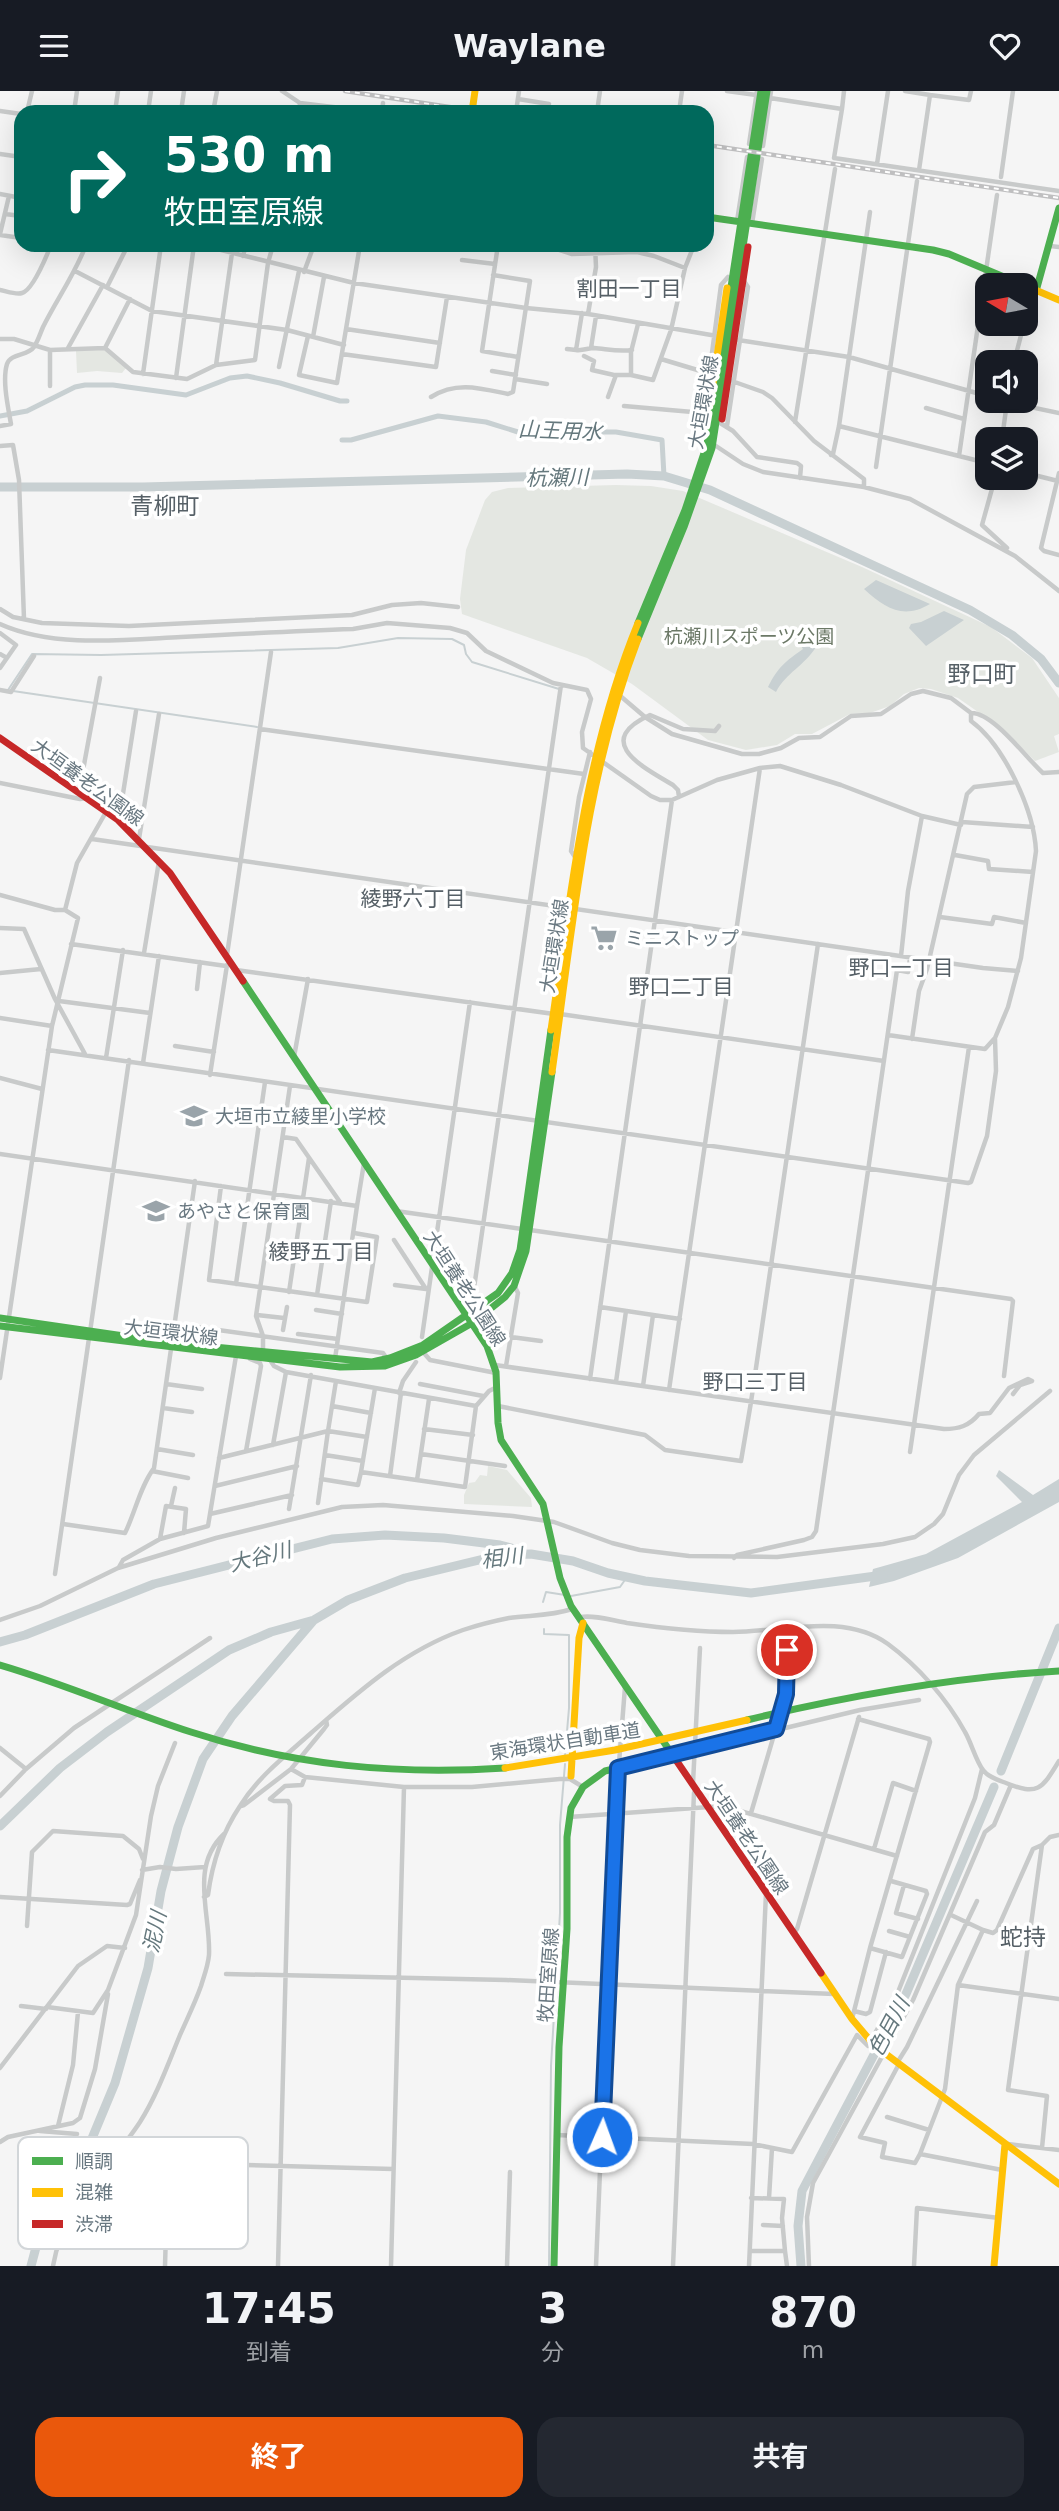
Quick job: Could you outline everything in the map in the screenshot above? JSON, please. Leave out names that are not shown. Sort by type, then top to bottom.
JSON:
[{"type":"main road","name":"大垣環状線","points":[[717,425],[758,92]]},
{"type":"main road","name":"大垣環状線","points":[[572,910],[576,857],[602,739],[618,690],[700,490],[717,425],[770,93]]},
{"type":"main road","points":[[1038,284],[1059,208]]},
{"type":"main road","points":[[714,218],[949,254],[993,273]]},
{"type":"main road","points":[[717,425],[716,338],[737,221]]},
{"type":"main road","points":[[717,425],[738,341],[752,224]]},
{"type":"main road","points":[[1038,292],[1059,300]]},
{"type":"main road","name":"大垣養老公園線","points":[[1,742],[107,811],[159,860],[467,1314],[492,1354],[500,1440],[543,1504],[560,1578],[572,1608],[852,2019],[873,2044],[1059,2185]]},
{"type":"main road","name":"大垣環状線","points":[[172,1346],[372,1368],[399,1363],[423,1352],[472,1322],[504,1298],[522,1269],[586,817]]},
{"type":"main road","name":"大垣環状線","points":[[4,1322],[236,1356],[372,1362],[388,1360],[422,1345],[498,1293],[517,1266],[526,1229]]},
{"type":"main road","points":[[569,1777],[581,1620]]},
{"type":"main road","name":"東海環状自動車道","points":[[0,1665],[47,1679],[192,1732],[258,1751],[352,1767],[430,1772],[497,1770],[562,1761],[635,1747],[865,1693],[953,1680],[1059,1671]]},
{"type":"main road","points":[[583,1787],[604,1772],[673,1755]]},
{"type":"main road","name":"牧田室原線","points":[[554,2266],[561,1982],[567,1929],[569,1817],[573,1803],[583,1787]]},
{"type":"main road","points":[[994,2266],[1005,2144]]},
{"type":"street","points":[[282,91],[300,103],[313,105]]},
{"type":"street","points":[[517,105],[519,91]]},
{"type":"street","points":[[727,91],[758,92],[749,143],[764,146],[770,93],[842,109]]},
{"type":"street","points":[[844,91],[834,158],[1059,191]]},
{"type":"street","points":[[877,164],[888,91]]},
{"type":"street","points":[[905,91],[969,100],[971,91]]},
{"type":"street","points":[[1002,177],[1013,91]]},
{"type":"street","points":[[919,170],[930,95]]},
{"type":"street","points":[[518,99],[549,104]]},
{"type":"street","points":[[737,221],[747,157],[762,159],[752,224]]},
{"type":"street","points":[[795,422],[835,169]]},
{"type":"street","points":[[876,467],[918,181]]},
{"type":"street","points":[[0,194],[14,196]]},
{"type":"street","points":[[959,456],[997,195]]},
{"type":"street","points":[[0,235],[9,196]]},
{"type":"street","points":[[831,455],[834,454],[839,426],[870,212]]},
{"type":"street","points":[[5,214],[14,215]]},
{"type":"street","points":[[1049,246],[1059,247]]},
{"type":"street","points":[[0,290],[19,294],[26,291],[38,274],[48,252]]},
{"type":"street","points":[[0,426],[11,423],[8,364],[11,359],[30,352],[35,347],[75,271],[82,252]]},
{"type":"street","points":[[68,349],[124,252]]},
{"type":"street","points":[[143,374],[160,252]]},
{"type":"street","points":[[176,378],[193,252]]},
{"type":"street","points":[[243,256],[244,252]]},
{"type":"street","points":[[0,339],[15,339],[50,350],[105,348],[129,370],[187,379],[216,365],[255,360],[271,252]]},
{"type":"street","points":[[279,367],[302,271],[311,252]]},
{"type":"street","points":[[324,277],[299,375],[337,383],[359,252]]},
{"type":"street","points":[[497,252],[482,351],[518,357]]},
{"type":"street","points":[[566,252],[637,252],[685,268]]},
{"type":"street","points":[[584,356],[594,361],[592,370],[653,380],[671,330],[691,252]]},
{"type":"street","points":[[216,365],[232,253],[354,283],[585,314],[716,338],[708,374],[704,413]]},
{"type":"street","points":[[576,350],[596,267],[595,254]]},
{"type":"street","points":[[462,260],[495,264]]},
{"type":"street","points":[[75,271],[152,311],[287,330],[344,345]]},
{"type":"street","points":[[431,397],[450,387],[467,385],[510,394],[513,392],[530,281],[493,275]]},
{"type":"street","points":[[342,354],[436,367],[447,297]]},
{"type":"street","points":[[105,348],[130,299]]},
{"type":"street","points":[[591,348],[596,316]]},
{"type":"street","points":[[631,375],[632,350],[638,324]]},
{"type":"street","points":[[346,329],[440,343]]},
{"type":"street","points":[[717,425],[734,382],[738,341],[849,357],[975,393]]},
{"type":"street","points":[[567,349],[583,351],[591,348],[618,352],[632,350]]},
{"type":"street","points":[[50,350],[50,386]]},
{"type":"street","points":[[661,359],[763,392],[831,455],[864,479],[864,487]]},
{"type":"street","points":[[492,371],[547,384]]},
{"type":"street","points":[[608,397],[616,375]]},
{"type":"street","points":[[624,406],[704,413],[757,457],[797,463],[800,466],[800,478]]},
{"type":"street","points":[[926,408],[964,419]]},
{"type":"street","points":[[1038,408],[1059,413]]},
{"type":"street","points":[[0,410],[9,412]]},
{"type":"street","points":[[839,426],[975,460]]},
{"type":"street","points":[[711,442],[733,458],[757,470],[887,491],[910,499],[1015,556]]},
{"type":"street","points":[[0,446],[13,445],[19,480],[24,619]]},
{"type":"street","points":[[1059,473],[1041,548],[1059,555]]},
{"type":"street","points":[[1038,476],[1058,481]]},
{"type":"street","points":[[992,490],[982,525],[1059,591]]},
{"type":"street","points":[[0,611],[13,617],[59,625],[155,625],[352,615],[392,605],[421,603],[457,607]]},
{"type":"street","points":[[0,624],[20,633],[47,638],[137,639],[353,629],[387,623],[434,626],[467,633],[486,650],[561,685],[587,690],[591,699],[581,741],[583,748],[660,800],[672,800],[717,780],[760,768],[780,766],[841,785],[922,816],[962,823],[1033,827]]},
{"type":"street","points":[[0,633],[16,645],[0,668]]},
{"type":"street","points":[[210,1075],[230,964],[271,652]]},
{"type":"street","points":[[0,654],[7,658]]},
{"type":"street","points":[[0,691],[11,692],[34,656]]},
{"type":"street","points":[[79,792],[100,678]]},
{"type":"street","points":[[473,1295],[561,685]]},
{"type":"street","points":[[618,690],[645,717],[672,734],[742,754],[781,748],[799,738],[820,737],[851,716],[881,714],[911,694],[923,691],[951,698],[971,713],[978,713],[997,727],[1043,773],[1059,772]]},
{"type":"street","points":[[118,820],[136,711]]},
{"type":"street","points":[[888,1035],[987,1049],[995,1038],[1008,1007],[1018,971],[1036,851],[1033,827],[1024,797],[1016,782],[992,738],[971,721],[971,713]]},
{"type":"street","points":[[139,839],[159,714]]},
{"type":"street","points":[[679,796],[673,785],[631,759],[626,751],[625,734],[650,715],[683,729],[715,731],[719,726]]},
{"type":"street","points":[[260,729],[584,774]]},
{"type":"street","points":[[576,857],[571,851],[590,752]]},
{"type":"street","points":[[670,1390],[760,768]]},
{"type":"street","points":[[912,1039],[919,991],[940,917],[942,895],[955,855],[967,794],[971,788],[1016,782]]},
{"type":"street","points":[[0,783],[80,799],[88,798]]},
{"type":"street","points":[[590,1379],[672,800]]},
{"type":"street","points":[[65,910],[77,863],[107,811]]},
{"type":"street","points":[[901,956],[908,891],[922,816]]},
{"type":"street","points":[[92,839],[572,910],[1018,971]]},
{"type":"street","points":[[955,855],[988,861],[989,869],[1033,872]]},
{"type":"street","points":[[144,953],[159,860]]},
{"type":"street","points":[[0,895],[55,910],[65,910],[78,918],[52,1026],[4,1322],[0,1378]]},
{"type":"street","points":[[940,917],[992,924],[994,917],[1026,923]]},
{"type":"street","points":[[0,928],[24,929],[41,969],[86,1055]]},
{"type":"street","points":[[71,944],[230,964],[239,969],[884,1061]]},
{"type":"street","points":[[497,1406],[645,1435],[665,1450],[741,1461],[818,944]]},
{"type":"street","points":[[106,1058],[123,950]]},
{"type":"street","points":[[143,1063],[159,956]]},
{"type":"street","points":[[734,1558],[737,1555],[812,1537],[816,1531],[897,970],[908,972],[910,958]]},
{"type":"street","points":[[197,989],[200,962]]},
{"type":"street","points":[[0,974],[41,969]]},
{"type":"street","points":[[293,1059],[296,1055],[308,979]]},
{"type":"street","points":[[58,1000],[150,1013]]},
{"type":"street","points":[[422,1337],[470,1002]]},
{"type":"street","points":[[0,1018],[52,1026]]},
{"type":"street","points":[[48,1050],[949,1181],[971,1182],[984,1146],[995,1080],[995,1038]]},
{"type":"street","points":[[175,1046],[214,1052]]},
{"type":"street","points":[[910,1452],[969,1047]]},
{"type":"street","points":[[55,1574],[129,1061]]},
{"type":"street","points":[[297,1087],[305,1075]]},
{"type":"street","points":[[0,1079],[42,1089]]},
{"type":"street","points":[[236,1284],[265,1082]]},
{"type":"street","points":[[290,1086],[257,1315],[265,1356],[274,1366],[286,1372],[476,1406]]},
{"type":"street","points":[[283,1137],[296,1139],[340,1203]]},
{"type":"street","points":[[0,1154],[357,1206]]},
{"type":"street","points":[[289,1292],[309,1158]]},
{"type":"street","points":[[335,1359],[364,1163]]},
{"type":"street","points":[[63,1524],[125,1533],[152,1471],[195,1181]]},
{"type":"street","points":[[221,1186],[209,1280],[367,1302],[377,1237],[354,1233]]},
{"type":"street","points":[[317,1295],[331,1201]]},
{"type":"street","points":[[396,1211],[1011,1299],[1013,1301],[1004,1376]]},
{"type":"street","points":[[394,1240],[428,1289]]},
{"type":"street","points":[[395,1285],[428,1289]]},
{"type":"street","points":[[506,1366],[518,1293],[514,1285]]},
{"type":"street","points":[[283,1330],[287,1307]]},
{"type":"street","points":[[600,1307],[680,1319]]},
{"type":"street","points":[[316,1310],[342,1314]]},
{"type":"street","points":[[616,1382],[626,1311]]},
{"type":"street","points":[[257,1315],[285,1318]]},
{"type":"street","points":[[643,1386],[653,1315]]},
{"type":"street","points":[[174,1324],[383,1353],[388,1360]]},
{"type":"street","points":[[298,1334],[338,1339]]},
{"type":"street","points":[[511,1337],[541,1341]]},
{"type":"street","points":[[423,1352],[430,1360],[495,1369],[506,1366],[956,1429],[984,1413],[990,1413],[1017,1382],[1028,1379],[1032,1381],[1020,1385],[1013,1394]]},
{"type":"street","points":[[118,1568],[123,1560],[160,1539],[208,1526],[236,1356]]},
{"type":"street","points":[[246,1451],[261,1366],[248,1357]]},
{"type":"street","points":[[390,1476],[400,1393],[416,1362]]},
{"type":"street","points":[[273,1445],[286,1372]]},
{"type":"street","points":[[289,1509],[312,1375]]},
{"type":"street","points":[[317,1503],[337,1381]]},
{"type":"street","points":[[166,1384],[202,1389]]},
{"type":"street","points":[[420,1384],[484,1397]]},
{"type":"street","points":[[361,1472],[465,1487],[476,1406],[497,1387]]},
{"type":"street","points":[[321,1479],[358,1485],[375,1388]]},
{"type":"street","points":[[0,1620],[40,1606],[118,1568],[216,1538],[342,1507],[422,1507],[548,1522],[640,1550],[689,1556],[734,1558],[820,1553],[883,1544],[923,1533],[943,1514],[959,1475],[974,1455],[1050,1391]]},
{"type":"street","points":[[417,1481],[429,1399]]},
{"type":"street","points":[[332,1406],[371,1413]]},
{"type":"street","points":[[163,1408],[191,1412]]},
{"type":"street","points":[[424,1429],[472,1435]]},
{"type":"street","points":[[219,1458],[328,1431],[367,1437]]},
{"type":"street","points":[[157,1449],[193,1455]]},
{"type":"street","points":[[421,1454],[505,1466]]},
{"type":"street","points":[[325,1455],[363,1461]]},
{"type":"street","points":[[215,1486],[297,1466]]},
{"type":"street","points":[[152,1471],[188,1478]]},
{"type":"street","points":[[171,1506],[175,1488]]},
{"type":"street","points":[[210,1514],[292,1496]]},
{"type":"street","points":[[160,1539],[166,1506],[186,1509],[184,1533]]},
{"type":"street","points":[[204,1897],[208,1895],[214,1866],[226,1832],[240,1806],[263,1775],[397,1662],[431,1643],[486,1623],[517,1617],[553,1615],[572,1608]]},
{"type":"street","points":[[581,1620],[592,1617],[732,1632],[821,1626],[856,1630],[877,1637],[900,1653],[937,1693],[963,1729],[982,1769],[993,1778],[1029,1791],[1038,1790],[1059,1761]]},
{"type":"street","points":[[0,1796],[26,1769],[74,1728],[210,1639]]},
{"type":"street","points":[[673,2266],[700,1648]]},
{"type":"street","points":[[751,1812],[786,1694],[787,1650]]},
{"type":"street","points":[[596,2266],[615,1814],[625,1685]]},
{"type":"street","points":[[673,1755],[860,1710],[919,1700]]},
{"type":"street","points":[[794,1933],[860,1710]]},
{"type":"street","points":[[852,2019],[930,1742],[929,1739],[858,1719]]},
{"type":"street","points":[[240,1806],[291,1769],[327,1725],[326,1720]]},
{"type":"street","points":[[21,2006],[93,2013],[108,1990],[135,1915],[143,1860],[159,1786],[175,1743]]},
{"type":"street","points":[[0,1748],[26,1769]]},
{"type":"street","points":[[291,1769],[305,1777],[404,1787],[472,1787],[569,1777],[583,1787]]},
{"type":"street","points":[[557,2136],[753,2144],[792,2152],[857,2035],[868,2046],[873,2044],[898,1992],[975,1798],[982,1769]]},
{"type":"street","points":[[278,2266],[290,1805],[288,1801],[270,1799],[285,1786],[302,1785],[305,1777]]},
{"type":"street","points":[[874,1849],[893,1783],[916,1791]]},
{"type":"street","points":[[809,2266],[807,2217],[811,2190],[923,1979],[985,1832],[994,1825],[1011,1785]]},
{"type":"street","points":[[391,2266],[404,1787]]},
{"type":"street","points":[[569,1817],[723,1806],[897,1856]]},
{"type":"street","points":[[27,1926],[32,1853],[53,1831],[123,1836],[139,1849],[143,1860]]},
{"type":"street","points":[[129,2137],[152,2100],[200,1990],[209,1958],[204,1897],[205,1867],[217,1840],[226,1832]]},
{"type":"street","points":[[951,1915],[993,1933],[997,1930],[1033,1849],[1050,1837],[1059,1835]]},
{"type":"street","points":[[1042,1845],[1008,2090],[1047,2096],[1042,2148]]},
{"type":"street","points":[[142,1870],[160,1867],[205,1867]]},
{"type":"street","points":[[0,1897],[127,1905],[130,1904],[140,1879]]},
{"type":"street","points":[[870,1948],[902,1957],[927,1894],[926,1891],[891,1881]]},
{"type":"street","points":[[904,1884],[896,1913],[918,1919]]},
{"type":"street","points":[[749,2266],[766,1893]]},
{"type":"street","points":[[978,1901],[860,2137],[885,2143],[882,2157],[915,2163],[920,2154],[943,2096],[958,1985],[983,1930]]},
{"type":"street","points":[[889,1931],[910,1937]]},
{"type":"street","points":[[0,2068],[85,1960],[107,1946],[125,1948]]},
{"type":"street","points":[[854,2011],[866,2014],[870,2012],[886,1952]]},
{"type":"street","points":[[226,1973],[561,1982],[835,1994]]},
{"type":"street","points":[[958,1985],[1059,1999]]},
{"type":"street","points":[[0,2142],[8,2137],[73,2123],[80,2118],[95,2069],[108,1990]]},
{"type":"street","points":[[58,2126],[73,2066],[78,2012]]},
{"type":"street","points":[[887,2117],[930,2130]]},
{"type":"street","points":[[37,2130],[77,2134]]},
{"type":"street","points":[[1005,2144],[1059,2150]]},
{"type":"street","points":[[769,2198],[772,2148]]},
{"type":"street","points":[[920,2154],[1002,2170]]},
{"type":"street","points":[[248,2165],[393,2169]]},
{"type":"street","points":[[507,2266],[510,2172]]},
{"type":"street","points":[[751,2198],[783,2199],[787,2266]]},
{"type":"street","points":[[914,2266],[917,2208],[999,2218]]},
{"type":"street","points":[[764,2225],[783,2226]]},
{"type":"street","points":[[750,2251],[785,2251]]},
{"type":"green space","points":[[105,349],[126,368],[122,373],[77,373],[76,351]]},
{"type":"green space","name":"杭瀬川スポーツ公園","points":[[651,486],[683,491],[862,567],[991,627],[1032,658],[1059,698],[1059,734],[1054,736],[1059,752],[1035,761],[1001,728],[958,698],[919,688],[904,694],[890,706],[870,713],[850,714],[812,734],[795,734],[777,745],[746,750],[708,740],[632,684],[587,658],[462,614],[460,599],[466,550],[485,500],[492,492],[508,488]]},
{"type":"green space","points":[[488,1466],[507,1470],[531,1498],[532,1507],[464,1504],[469,1483],[475,1482],[480,1475],[487,1476]]},
{"type":"shaded area","points":[[876,580],[930,604],[911,611],[895,610],[879,602],[864,589]]},
{"type":"shaded area","points":[[944,611],[964,620],[926,646],[909,628],[911,624]]},
{"type":"shaded area","points":[[791,627],[806,635],[816,647],[776,692],[768,687],[775,674],[803,649]]},
{"type":"shaded area","points":[[999,1470],[1033,1495],[1059,1479],[1059,1502],[958,1558],[869,1587],[873,1569],[926,1554],[1022,1502],[996,1476]]},
{"type":"waterway","name":"山王用水","points":[[0,416],[27,411],[75,387],[85,385],[113,385],[186,395],[230,378],[247,376],[347,401]]},
{"type":"waterway","name":"山王用水","points":[[342,440],[351,440],[438,416],[486,422],[518,432],[616,432],[662,440],[664,476]]},
{"type":"waterway","name":"杭瀬川","points":[[0,487],[143,487],[627,474],[664,476],[710,490],[970,610],[1012,635],[1041,659],[1059,683]]},
{"type":"waterway","points":[[8,690],[32,654],[101,655],[338,648],[398,638],[452,639],[464,645],[472,662],[559,689]]},
{"type":"waterway","points":[[13,691],[257,727]]},
{"type":"waterway","name":"大谷川","points":[[0,1642],[25,1635],[154,1584],[332,1539],[385,1535],[444,1538],[500,1545],[522,1551]]},
{"type":"waterway","name":"相川","points":[[0,1826],[60,1768],[107,1732],[229,1650],[271,1632],[314,1620],[348,1600],[405,1578],[500,1555],[531,1554],[573,1561],[608,1573],[645,1581],[751,1593],[883,1575]]},
{"type":"waterway","points":[[571,1596],[620,1587],[627,1577]]},
{"type":"waterway","points":[[543,1602],[546,1592],[565,1595]]},
{"type":"waterway","name":"泥川","points":[[93,2137],[115,2083],[148,1968],[161,1891],[178,1827],[203,1759],[232,1716],[313,1621]]},
{"type":"waterway","name":"色目川","points":[[1001,1771],[1059,1628]]},
{"type":"waterway","points":[[544,1629],[544,1634],[569,1635],[569,1708],[565,1755]]},
{"type":"waterway","points":[[549,2266],[551,2066],[560,1913],[560,1825],[565,1764]]},
{"type":"waterway","name":"色目川","points":[[801,2266],[798,2226],[802,2191],[906,1994],[994,1787]]},
{"type":"waterway","name":"泥川","points":[[31,2266],[36,2249]]},
{"type":"railway","points":[[345,91],[436,105]]},
{"type":"railway","points":[[714,146],[1059,198]]},
{"type":"traffic: fast","points":[[638,623],[685,510],[707,444],[761,91]]},
{"type":"traffic: fast","points":[[638,639],[684,527],[712,448],[767,91]]},
{"type":"traffic: fast","points":[[1038,284],[1059,208]]},
{"type":"traffic: fast","points":[[714,218],[933,250],[994,273]]},
{"type":"traffic: fast","points":[[243,981],[487,1346],[496,1372],[501,1440],[543,1504],[560,1578],[571,1606],[676,1760]]},
{"type":"traffic: fast","points":[[0,1318],[172,1343],[372,1362],[423,1345],[498,1293],[512,1273],[520,1250],[551,1030]]},
{"type":"traffic: fast","points":[[0,1326],[340,1367],[385,1366],[416,1355],[474,1322],[505,1297],[514,1286],[526,1251],[552,1072]]},
{"type":"traffic: fast","points":[[0,1665],[191,1732],[269,1753],[385,1769],[505,1768]]},
{"type":"traffic: fast","points":[[747,1720],[902,1688],[1059,1671]]},
{"type":"traffic: fast","points":[[554,2266],[559,2047],[567,1929],[567,1837],[571,1808],[583,1787],[605,1771],[673,1755]]},
{"type":"traffic: slow","points":[[473,105],[475,91]]},
{"type":"traffic: slow","points":[[710,404],[727,288]]},
{"type":"traffic: slow","points":[[1038,291],[1059,300]]},
{"type":"traffic: slow","points":[[551,1030],[573,875],[592,772],[620,672],[638,623]]},
{"type":"traffic: slow","points":[[552,1072],[574,908],[593,798],[605,744],[638,639]]},
{"type":"traffic: slow","points":[[571,1776],[579,1638],[583,1623]]},
{"type":"traffic: slow","points":[[505,1768],[615,1750],[747,1720]]},
{"type":"traffic: slow","points":[[821,1973],[852,2019],[874,2045],[1059,2184]]},
{"type":"traffic: slow","points":[[994,2266],[1005,2144]]},
{"type":"traffic: jam","points":[[722,419],[748,247]]},
{"type":"traffic: jam","points":[[0,738],[118,820],[170,873],[243,981]]},
{"type":"traffic: jam","points":[[676,1760],[821,1973]]},
{"type":"place","name":"ミニストップ","points":[[604,938]]},
{"type":"place","name":"大垣市立綾里小学校","points":[[194,1116]]},
{"type":"place","name":"あやさと保育園","points":[[156,1211]]},
{"type":"district","name":"割田一丁目","points":[[629,289]]},
{"type":"district","name":"青柳町","points":[[165,506]]},
{"type":"district","name":"野口町","points":[[982,674]]},
{"type":"district","name":"綾野六丁目","points":[[413,899]]},
{"type":"district","name":"野口一丁目","points":[[901,968]]},
{"type":"district","name":"野口二丁目","points":[[681,987]]},
{"type":"district","name":"綾野五丁目","points":[[321,1252]]},
{"type":"district","name":"野口三丁目","points":[[755,1382]]},
{"type":"district","name":"蛇持","points":[[1023,1937]]},
{"type":"route","points":[[602,2137],[618,1768],[776,1729],[786,1694],[787,1650]]}]
